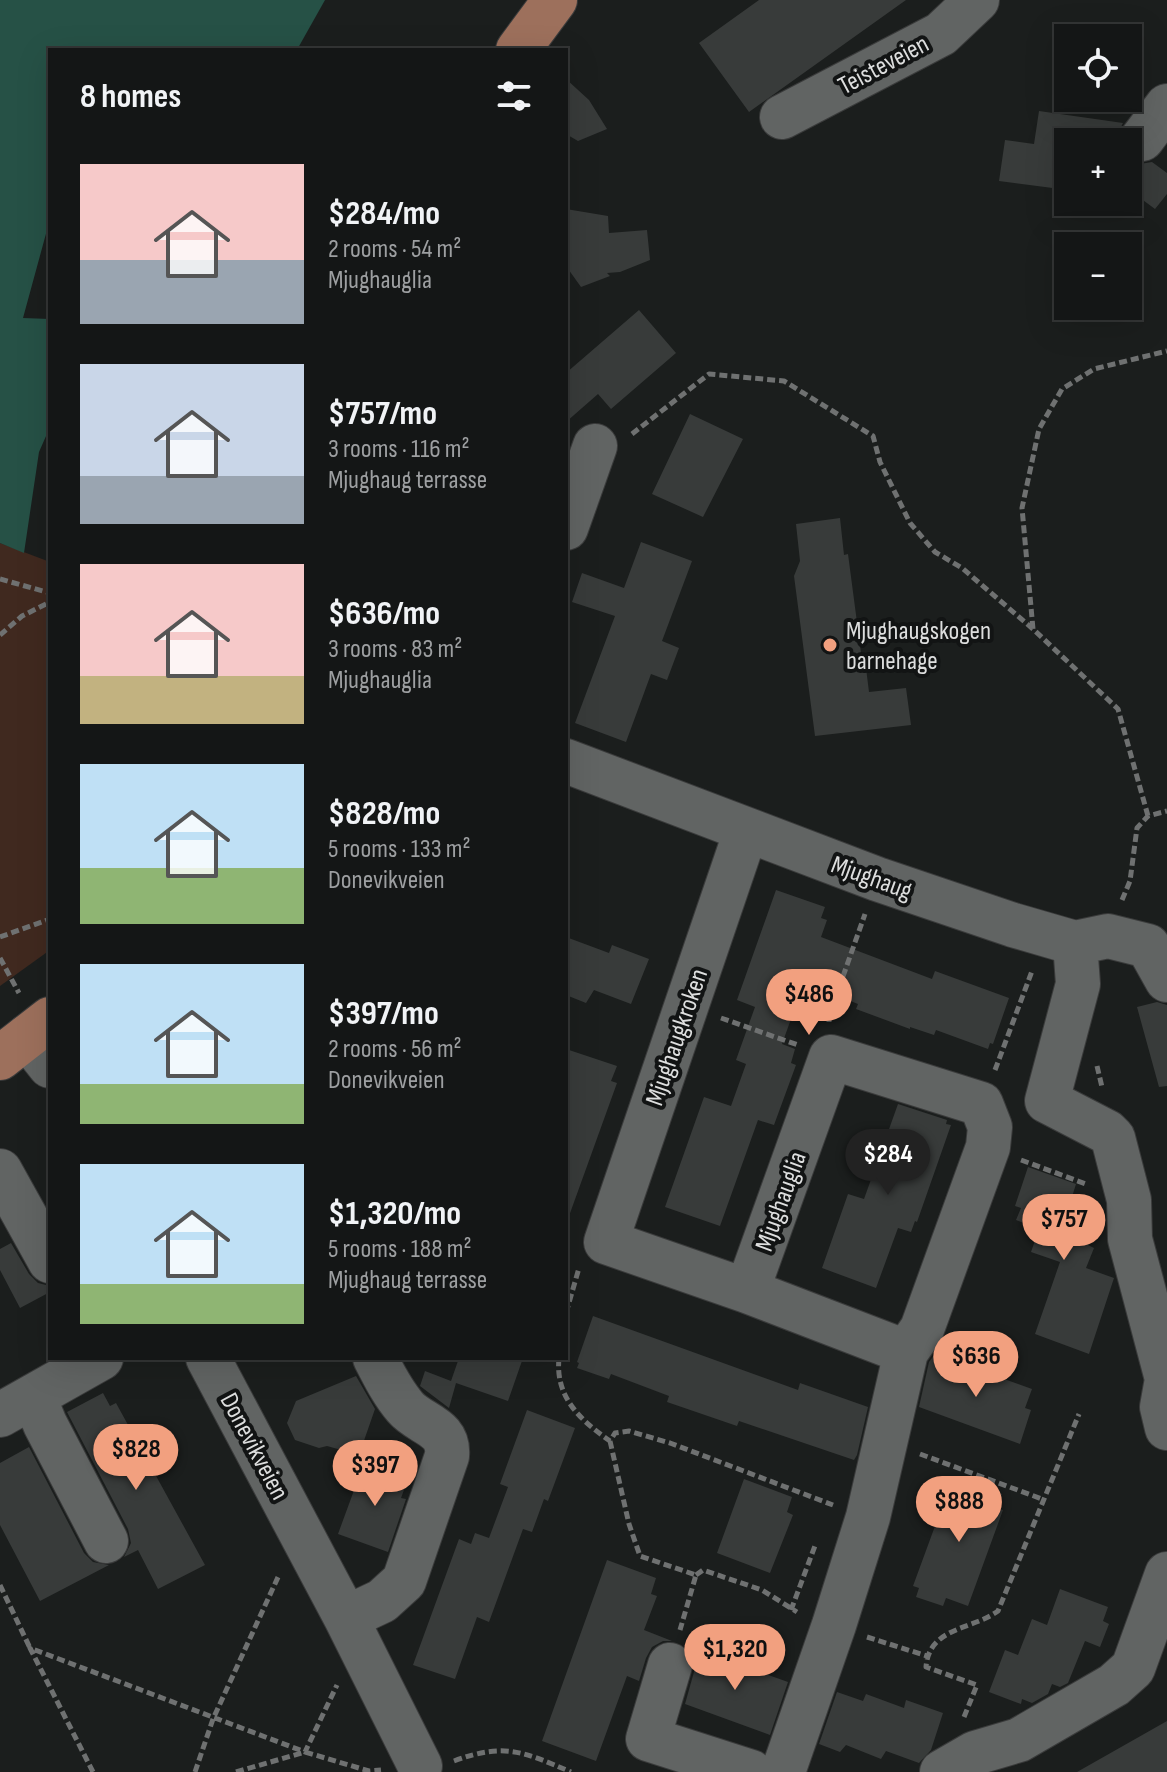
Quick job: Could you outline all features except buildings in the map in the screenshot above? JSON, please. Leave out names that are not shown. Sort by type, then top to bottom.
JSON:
[{"type":"main road","points":[[519,48],[555,0]]},
{"type":"street","name":"Teisteveien","points":[[782,117],[941,34],[977,0]]},
{"type":"street","points":[[568,522],[591,458]]},
{"type":"street","name":"Mjughaug","points":[[568,762],[877,879],[1076,937],[1148,946],[1167,980]]},
{"type":"street","name":"Mjughaugkroken","points":[[746,831],[606,1242],[747,1291]]},
{"type":"street","points":[[1076,937],[1078,984],[1047,1101],[1113,1138],[1129,1200],[1130,1239],[1167,1379],[1162,1407],[1167,1428]]},
{"type":"street","points":[[783,1772],[834,1625],[841,1513],[885,1443],[906,1352],[922,1329],[988,1147],[990,1127],[981,1104],[831,1057]]},
{"type":"street","name":"Mjughauglia","points":[[747,1291],[831,1057]]},
{"type":"street","points":[[0,1171],[11,1218],[48,1259]]},
{"type":"street","points":[[747,1291],[906,1352]]},
{"type":"street","points":[[98,1360],[17,1406],[45,1424],[106,1541]]},
{"type":"street","name":"Donevikveien","points":[[209,1360],[420,1766]]},
{"type":"street","points":[[352,1630],[404,1581],[447,1456],[448,1445],[436,1428],[407,1410],[391,1390],[376,1360]]},
{"type":"street","points":[[958,1763],[1019,1740],[1114,1685],[1133,1668],[1167,1574]]},
{"type":"street","points":[[670,1665],[648,1739],[751,1772]]},
{"type":"path","points":[[1033,629],[1022,508],[1039,429],[1062,389],[1094,369],[1167,351]]},
{"type":"path","points":[[591,458],[709,374],[784,381],[873,436],[880,462],[910,523],[935,552],[962,568],[1118,709],[1148,816]]},
{"type":"path","points":[[0,579],[48,592]]},
{"type":"path","points":[[0,635],[22,616],[48,603]]},
{"type":"path","points":[[981,1104],[1076,937],[1130,881],[1137,828],[1148,816],[1167,811]]},
{"type":"path","points":[[686,1006],[831,1057],[829,1016],[877,879]]},
{"type":"path","points":[[0,937],[48,920]]},
{"type":"path","points":[[0,958],[29,1035]]},
{"type":"path","points":[[988,1147],[1129,1200]]},
{"type":"path","points":[[559,1360],[557,1375],[566,1398],[587,1425],[610,1441],[629,1524],[640,1556],[696,1575],[670,1665]]},
{"type":"path","points":[[958,1763],[964,1719],[977,1685],[926,1667],[927,1656],[943,1634],[986,1620],[998,1611],[1079,1414]]},
{"type":"path","points":[[610,1441],[615,1433],[629,1431],[670,1443],[841,1513]]},
{"type":"path","points":[[885,1443],[1043,1499]]},
{"type":"path","points":[[791,1610],[821,1530]]},
{"type":"path","points":[[195,1772],[213,1719],[276,1578],[307,1544]]},
{"type":"path","points":[[0,1585],[93,1772]]},
{"type":"path","points":[[30,1648],[305,1752],[352,1630]]},
{"type":"shaded area","points":[[0,0],[325,0],[298,48],[48,48],[48,226],[23,318],[48,319],[48,432],[39,452],[24,553],[0,543]]},
{"type":"shaded area","points":[[0,543],[48,561],[48,951],[0,986]]},
{"type":"place","name":"Mjughaugskogen barnehage","points":[[830,645]]}]
